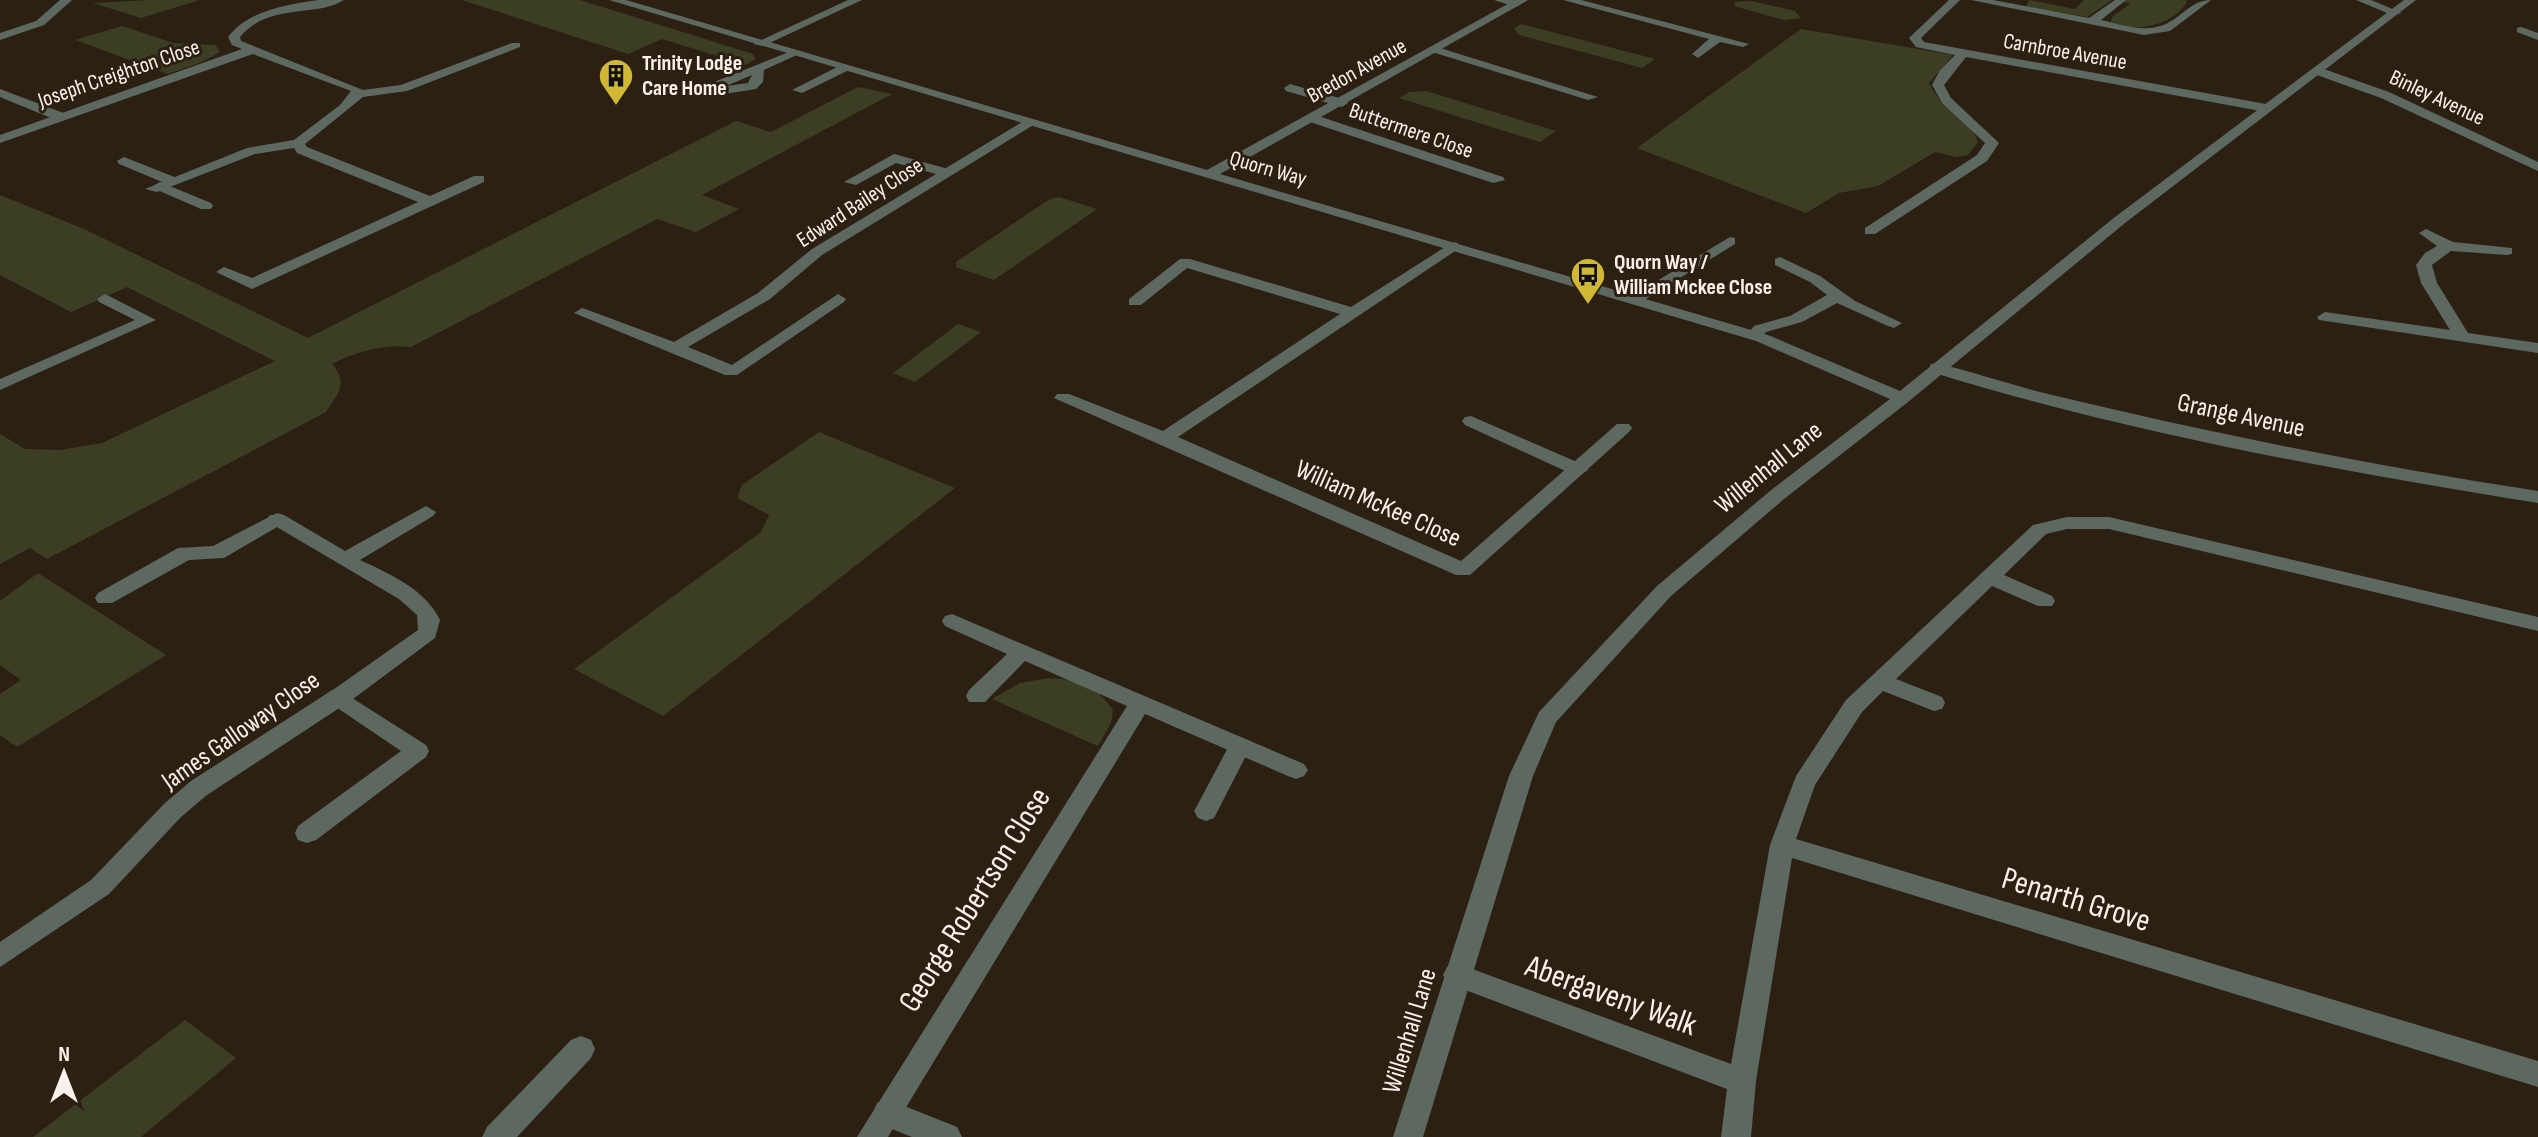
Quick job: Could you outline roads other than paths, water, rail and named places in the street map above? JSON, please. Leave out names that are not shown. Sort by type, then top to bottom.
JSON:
[{"type":"street","points":[[0,37],[40,23],[67,0]]},
{"type":"street","name":"Joseph Creighton Close","points":[[252,50],[236,43],[234,37],[250,23],[280,11],[339,0]]},
{"type":"street","name":"Quorn Way","points":[[614,0],[1754,335],[1902,398]]},
{"type":"street","points":[[759,44],[857,0]]},
{"type":"street","points":[[1499,0],[1520,2]]},
{"type":"street","points":[[1568,0],[1743,44]]},
{"type":"street","name":"Carnbroe Avenue","points":[[1955,0],[1915,38],[1920,45],[2266,108]]},
{"type":"street","name":"Carnbroe Avenue","points":[[1976,0],[2144,32],[2166,29],[2208,1]]},
{"type":"street","points":[[2361,0],[2396,13]]},
{"type":"street","name":"Willenhall Lane","points":[[1408,1137],[1456,975],[1521,776],[1547,718],[1591,667],[1664,591],[1777,495],[1902,398],[2120,220],[2411,0]]},
{"type":"street","points":[[2090,23],[2121,1]]},
{"type":"street","name":"Bredon Avenue","points":[[1209,175],[1520,2]]},
{"type":"street","points":[[2521,30],[2538,37]]},
{"type":"street","points":[[1698,54],[1718,38]]},
{"type":"street","points":[[161,185],[252,151],[298,143],[312,128],[352,103],[359,94],[403,88],[516,45]]},
{"type":"street","points":[[252,50],[342,82],[359,94]]},
{"type":"street","name":"Joseph Creighton Close","points":[[0,139],[252,50]]},
{"type":"street","points":[[1436,50],[1592,97]]},
{"type":"street","points":[[758,71],[793,54]]},
{"type":"street","points":[[1870,231],[1982,158],[1992,143],[1982,129],[1941,95],[1938,85],[1944,73],[1962,54]]},
{"type":"street","points":[[798,90],[843,68]]},
{"type":"street","name":"Binley Avenue","points":[[2318,71],[2385,95],[2538,167]]},
{"type":"street","points":[[1290,88],[1342,103]]},
{"type":"street","points":[[0,93],[61,117]]},
{"type":"street","name":"Buttermere Close","points":[[1312,118],[1498,180]]},
{"type":"street","name":"Edward Bailey Close","points":[[675,348],[764,296],[817,252],[1029,124]]},
{"type":"street","points":[[298,143],[311,155],[429,201]]},
{"type":"street","points":[[851,182],[894,158],[947,173]]},
{"type":"street","points":[[124,161],[161,185],[206,206]]},
{"type":"street","points":[[224,272],[252,284],[479,179]]},
{"type":"street","points":[[2426,233],[2450,247]]},
{"type":"street","points":[[1635,299],[1730,241]]},
{"type":"street","points":[[1165,438],[1453,246]]},
{"type":"street","points":[[2462,337],[2429,283],[2424,265],[2429,255],[2450,247],[2507,251]]},
{"type":"street","points":[[1135,302],[1185,262],[1350,312]]},
{"type":"street","points":[[1780,262],[1815,279],[1836,297],[1894,323]]},
{"type":"street","points":[[1754,335],[1760,329],[1796,319],[1836,297]]},
{"type":"street","points":[[0,385],[152,321],[105,299]]},
{"type":"street","points":[[582,313],[731,371],[838,299]]},
{"type":"street","points":[[2325,317],[2538,348]]},
{"type":"street","name":"Grange Avenue","points":[[1937,368],[2002,389],[2263,448],[2436,482],[2538,497]]},
{"type":"street","name":"William McKee Close","points":[[1063,398],[1165,438],[1463,570],[1623,428]]},
{"type":"street","points":[[1471,421],[1579,470]]},
{"type":"street","points":[[345,560],[426,512]]},
{"type":"street","name":"James Galloway Close","points":[[0,956],[100,887],[134,849],[199,788],[338,697],[428,633],[430,620],[424,608],[393,586],[277,519],[217,553],[185,553],[105,598]]},
{"type":"street","points":[[1736,1137],[1742,1081],[1782,845],[1804,782],[1854,706],[2040,529],[2067,523],[2109,523],[2538,624]]},
{"type":"street","points":[[1990,577],[2045,601]]},
{"type":"street","points":[[952,621],[1296,770]]},
{"type":"street","points":[[977,696],[1023,651]]},
{"type":"street","points":[[1881,682],[1934,703]]},
{"type":"street","points":[[307,833],[418,751],[338,697]]},
{"type":"street","name":"George Robertson Close","points":[[880,1125],[1141,702]]},
{"type":"street","points":[[1206,811],[1240,746]]},
{"type":"street","name":"Penarth Grove","points":[[1782,845],[2538,1074]]},
{"type":"street","name":"Abergaveny Walk","points":[[1456,975],[1742,1081]]},
{"type":"street","points":[[497,1137],[581,1049]]},
{"type":"street","points":[[880,1125],[947,1137]]},
{"type":"place","name":"Trinity Lodge Care Home","points":[[616,107]]},
{"type":"place","name":"Quorn Way / William Mckee Close","points":[[1588,306]]}]
